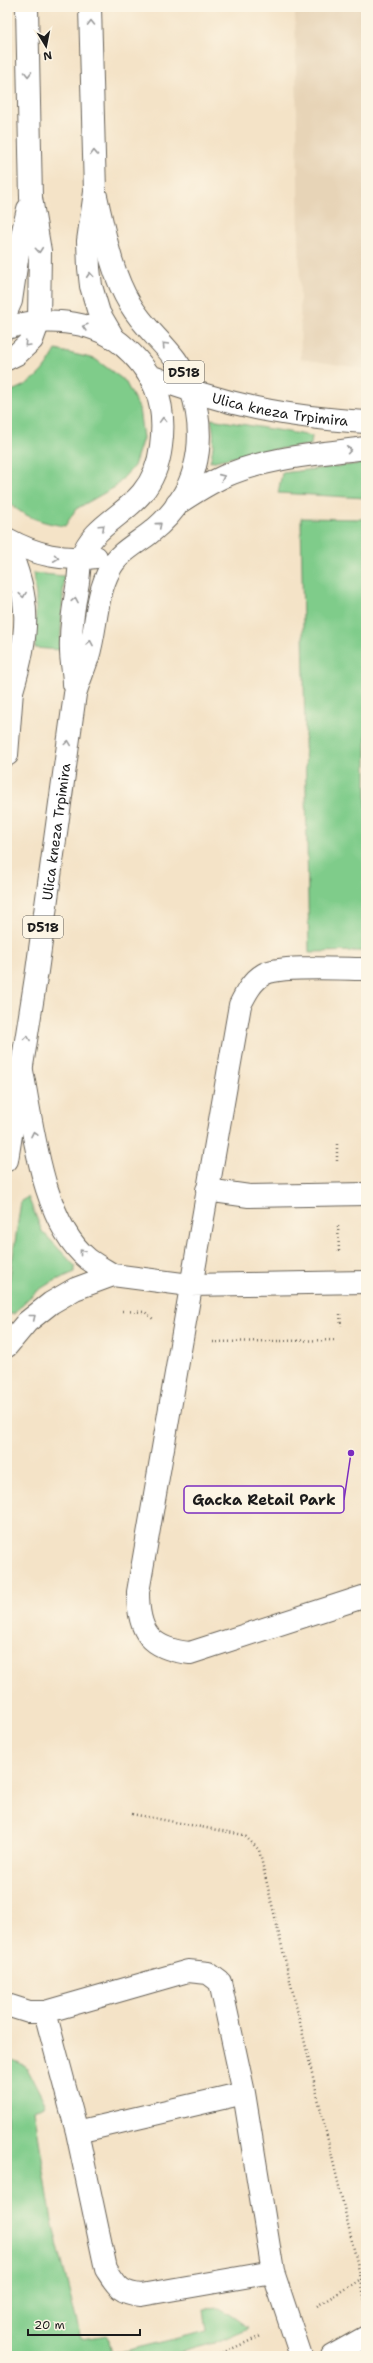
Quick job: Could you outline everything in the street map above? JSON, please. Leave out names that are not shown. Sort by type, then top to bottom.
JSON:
[{"type":"main road","points":[[7,359],[17,354],[32,340],[39,322],[40,251],[31,198],[27,7]]},
{"type":"main road","name":"D518","points":[[90,7],[95,192],[88,242],[91,286],[99,313],[113,338]]},
{"type":"main road","name":"D518","points":[[75,694],[88,657],[99,596],[110,568],[128,548],[165,520],[177,504],[192,479],[199,456],[199,432],[191,392],[184,370],[130,304],[117,277],[95,192]]},
{"type":"main road","points":[[7,310],[11,300],[18,253],[31,198]]},
{"type":"main road","name":"D518","points":[[7,328],[39,322],[66,322],[85,327],[113,338],[136,357],[150,376],[163,411],[163,430],[160,454],[154,474],[143,493],[90,540],[81,559],[73,612],[71,652],[75,694]]},
{"type":"main road","name":"Ulica kneza Trpimira","points":[[150,376],[191,392],[267,411],[318,419],[366,422]]},
{"type":"main road","points":[[177,504],[219,479],[260,464],[366,448]]},
{"type":"main road","name":"D518","points":[[7,539],[28,551],[56,558],[81,559],[105,556],[128,548]]},
{"type":"main road","points":[[7,545],[15,562],[27,615],[26,642],[12,691],[7,755]]},
{"type":"main road","points":[[7,652],[12,691]]},
{"type":"main road","name":"Ulica kneza Trpimira","points":[[7,1160],[22,1069],[75,694]]},
{"type":"main road","points":[[366,969],[282,970],[265,973],[250,985],[240,1005],[180,1342],[138,1592],[138,1614],[144,1629],[156,1643],[169,1651],[190,1653],[366,1596]]},
{"type":"main road","points":[[22,1069],[46,1186],[55,1212],[69,1236],[87,1258],[113,1275],[190,1285],[366,1282]]},
{"type":"main road","points":[[207,1190],[249,1196],[366,1194]]},
{"type":"main road","points":[[7,1346],[27,1322],[51,1303],[75,1289],[113,1275]]},
{"type":"main road","points":[[7,2005],[29,2012],[45,2012],[188,1971],[208,1973],[220,1982],[244,2093],[273,2272],[300,2356]]},
{"type":"main road","points":[[45,2012],[77,2132],[106,2269],[117,2286],[128,2293],[141,2295],[273,2272]]},
{"type":"main road","points":[[77,2132],[244,2093]]},
{"type":"main road","points":[[332,2356],[366,2338]]},
{"type":"path","points":[[337,1144],[341,1326]]},
{"type":"path","points":[[122,1311],[145,1312],[152,1317],[157,1325],[157,1343],[337,1340]]},
{"type":"path","points":[[132,1814],[244,1834],[258,1850],[361,2279],[366,2310]]},
{"type":"shaded area","points":[[295,7],[366,7],[366,369],[301,359]]},
{"type":"green space","points":[[56,350],[95,359],[125,381],[139,408],[143,438],[134,466],[115,487],[76,509],[65,526],[49,523],[27,515],[13,507],[7,501],[7,393],[24,385],[36,377],[46,366]]},
{"type":"green space","points":[[211,419],[312,436],[311,445],[263,451],[210,462],[214,440]]},
{"type":"green space","points":[[366,463],[366,498],[278,493],[282,473]]},
{"type":"green space","points":[[301,518],[366,519],[366,951],[309,952]]},
{"type":"green space","points":[[33,573],[64,576],[60,650],[35,648],[36,596]]},
{"type":"green space","points":[[28,1197],[42,1231],[75,1266],[75,1272],[41,1288],[34,1293],[14,1314],[7,1314],[7,1297],[21,1201]]},
{"type":"green space","points":[[7,2057],[26,2066],[46,2105],[34,2109],[52,2221],[81,2339],[108,2335],[112,2354],[207,2331],[204,2309],[220,2308],[249,2328],[214,2343],[168,2356],[7,2356]]},
{"type":"place","name":"Gacka Retail Park","points":[[351,1453]]}]
